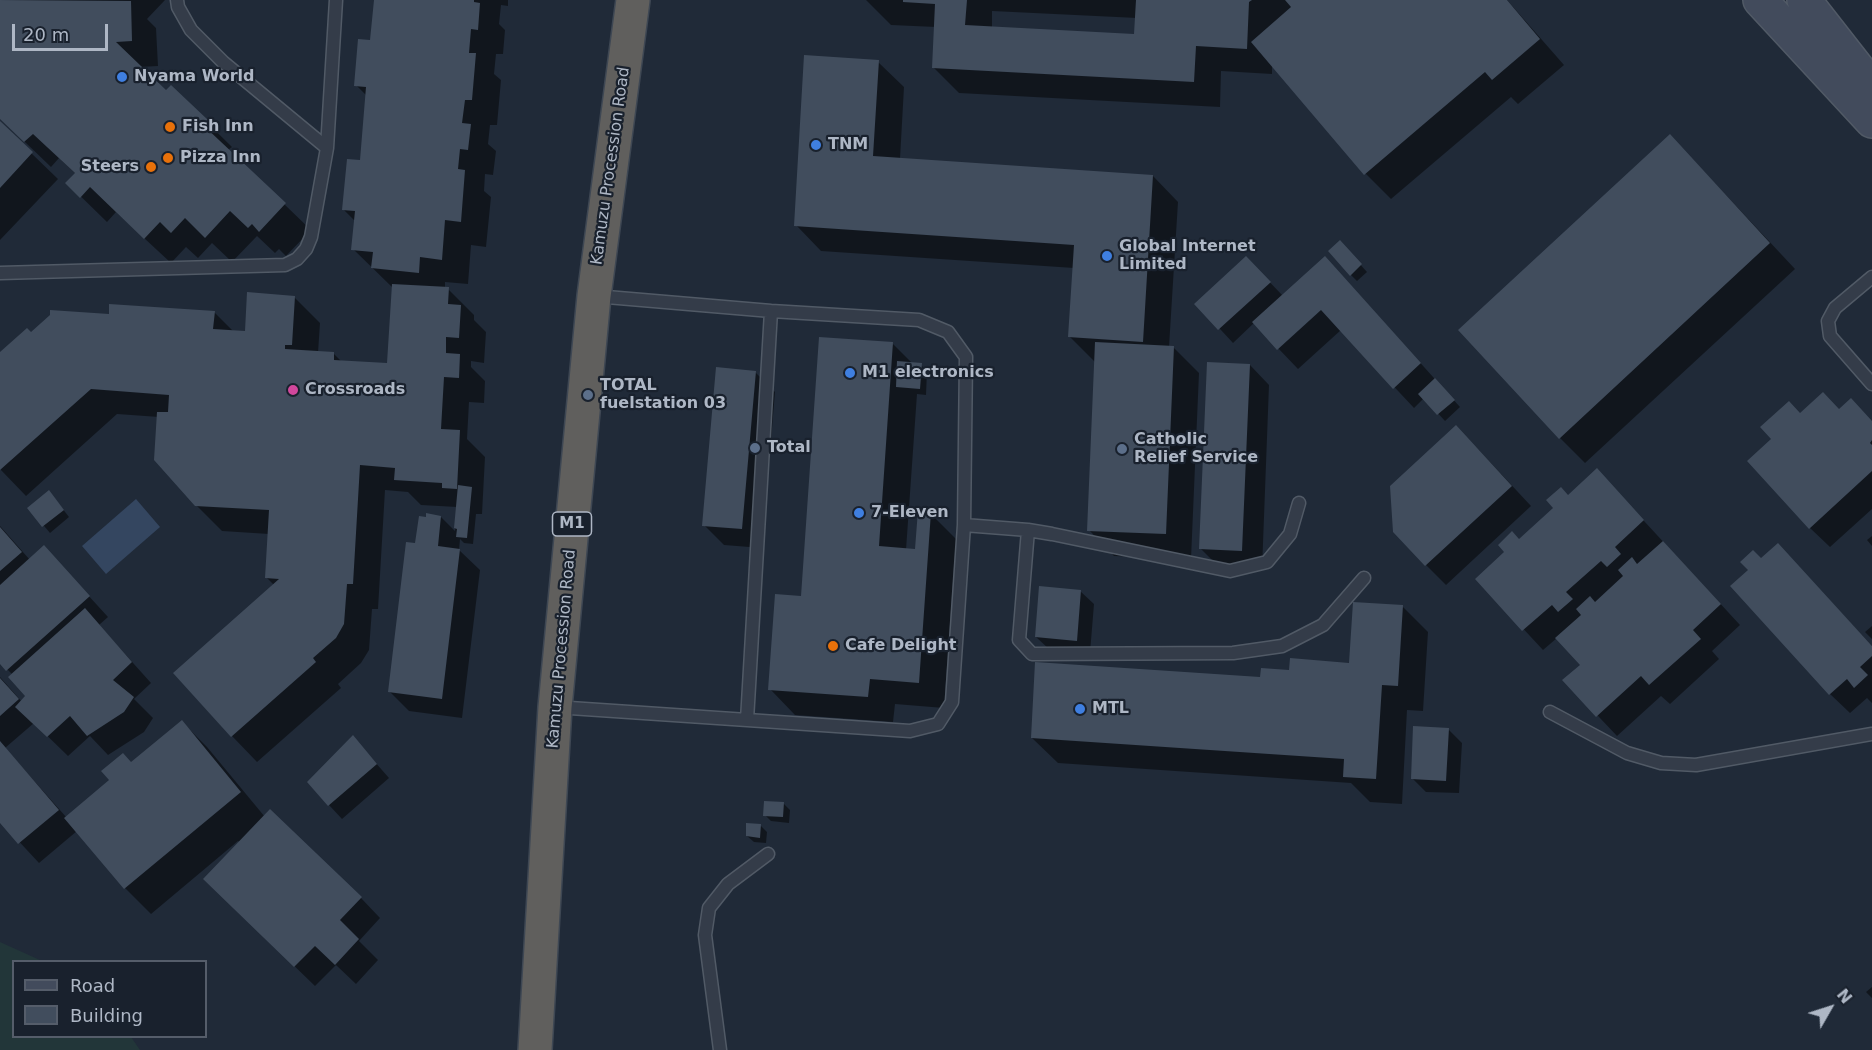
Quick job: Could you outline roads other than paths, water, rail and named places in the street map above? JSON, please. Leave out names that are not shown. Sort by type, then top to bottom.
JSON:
[{"type":"highway","name":"Kamuzu Procession Road","points":[[535,1050],[555,707],[594,296],[633,0]]},
{"type":"main road","points":[[1760,0],[1872,121]]},
{"type":"main road","points":[[1804,0],[1872,87]]},
{"type":"lane","points":[[177,0],[178,7],[191,30],[223,62],[327,148]]},
{"type":"lane","points":[[0,273],[285,265],[297,259],[306,249],[311,237],[327,148],[336,0]]},
{"type":"lane","points":[[1872,278],[1835,308],[1828,321],[1830,336],[1872,384]]},
{"type":"lane","points":[[555,707],[910,731],[938,724],[952,702],[964,525],[966,357],[948,332],[920,320],[771,311],[594,296]]},
{"type":"lane","points":[[747,720],[771,311]]},
{"type":"lane","points":[[964,525],[1028,530],[1230,571],[1266,562],[1290,534],[1299,503]]},
{"type":"lane","points":[[1028,530],[1019,640],[1032,654],[1233,653],[1282,646],[1323,625],[1364,578]]},
{"type":"lane","points":[[1550,712],[1627,753],[1661,764],[1696,765],[1872,734]]},
{"type":"lane","points":[[720,1050],[705,935],[709,908],[728,884],[768,854]]},
{"type":"water","points":[[136,499],[160,527],[106,574],[82,546]]},
{"type":"place","name":"Nyama World","points":[[122,77]]},
{"type":"place","name":"Fish Inn","points":[[170,127]]},
{"type":"place","name":"TNM","points":[[816,145]]},
{"type":"place","name":"Pizza Inn","points":[[168,158]]},
{"type":"place","name":"Steers","points":[[151,167]]},
{"type":"place","name":"Global Internet Limited","points":[[1107,256]]},
{"type":"place","name":"M1 electronics","points":[[850,373]]},
{"type":"place","name":"Crossroads","points":[[293,390]]},
{"type":"place","name":"TOTAL fuelstation 03","points":[[588,395]]},
{"type":"place","name":"Total","points":[[755,448]]},
{"type":"place","name":"Catholic Relief Service","points":[[1122,449]]},
{"type":"place","name":"7-Eleven","points":[[859,513]]},
{"type":"place","name":"Cafe Delight","points":[[833,646]]},
{"type":"place","name":"MTL","points":[[1080,709]]}]
